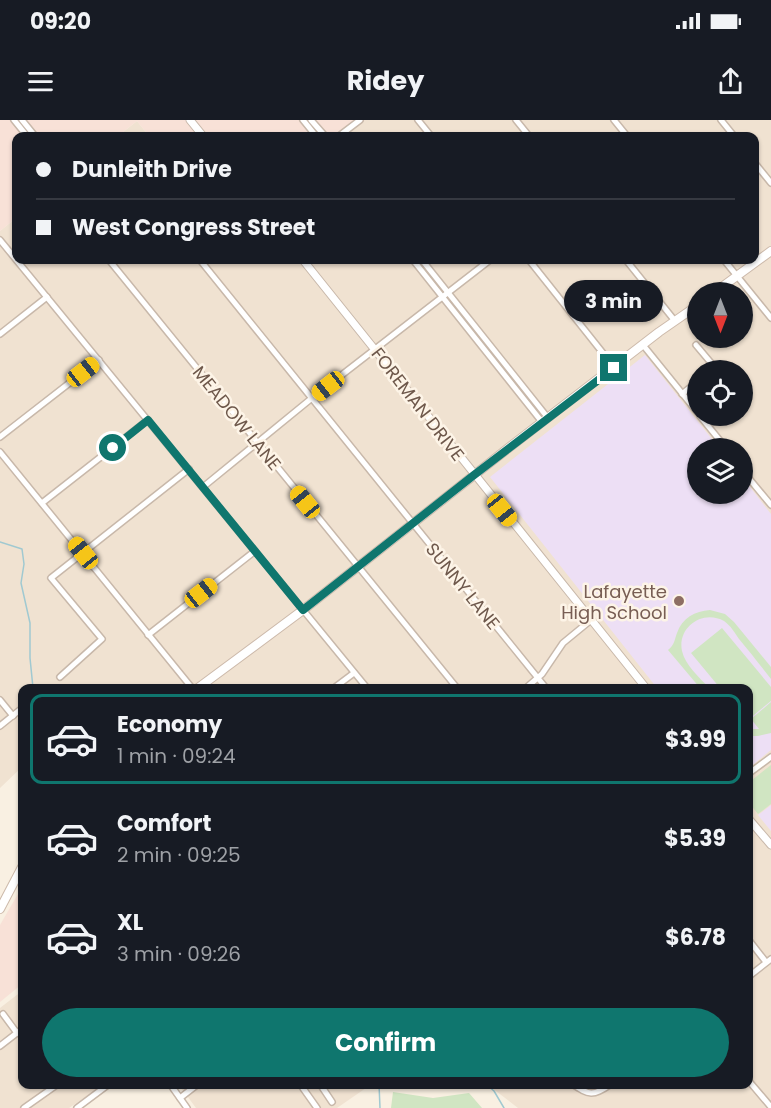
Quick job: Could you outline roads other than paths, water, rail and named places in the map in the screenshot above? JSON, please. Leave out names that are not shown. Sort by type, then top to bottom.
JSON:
[{"type":"main road","points":[[759,260],[771,251]]},
{"type":"main road","points":[[730,282],[754,264]]},
{"type":"main road","points":[[203,684],[303,610],[545,420],[687,313]]},
{"type":"main road","points":[[0,909],[18,875]]},
{"type":"street","points":[[14,120],[24,132]]},
{"type":"street","points":[[22,120],[32,132]]},
{"type":"street","points":[[190,120],[200,132]]},
{"type":"street","points":[[303,120],[313,132]]},
{"type":"street","points":[[312,120],[322,132]]},
{"type":"street","points":[[344,132],[360,120]]},
{"type":"street","points":[[418,120],[428,132]]},
{"type":"street","points":[[516,120],[526,132]]},
{"type":"street","points":[[614,120],[624,132]]},
{"type":"street","points":[[721,120],[731,132]]},
{"type":"street","points":[[759,168],[771,183]]},
{"type":"street","points":[[0,241],[12,255]]},
{"type":"street","points":[[19,264],[364,684]]},
{"type":"street","name":"MEADOW LANE","points":[[112,264],[453,684]]},
{"type":"street","name":"SUNNY LANE","points":[[203,264],[543,684]]},
{"type":"street","name":"FOREMAN DRIVE","points":[[306,264],[643,684]]},
{"type":"street","points":[[417,264],[484,337],[507,372]]},
{"type":"street","points":[[425,264],[478,342],[507,372],[545,420]]},
{"type":"street","points":[[203,487],[312,398],[485,264]]},
{"type":"street","points":[[532,264],[614,368]]},
{"type":"street","points":[[629,264],[675,321]]},
{"type":"street","points":[[727,264],[771,318]]},
{"type":"street","points":[[0,334],[47,297]]},
{"type":"street","points":[[478,342],[484,337]]},
{"type":"street","points":[[643,345],[687,400]]},
{"type":"street","points":[[0,437],[99,360]]},
{"type":"street","points":[[682,394],[687,390]]},
{"type":"street","points":[[42,503],[148,420]]},
{"type":"street","points":[[709,426],[718,438]]},
{"type":"street","points":[[0,452],[189,684]]},
{"type":"street","points":[[60,677],[102,639],[51,578],[189,470]]},
{"type":"street","points":[[753,484],[771,506]]},
{"type":"street","points":[[148,635],[255,551]]},
{"type":"street","points":[[531,684],[547,668],[563,644],[591,620]]},
{"type":"street","points":[[339,684],[354,673]]},
{"type":"street","points":[[0,700],[13,716]]},
{"type":"street","points":[[0,726],[18,712]]},
{"type":"street","points":[[753,770],[771,757]]},
{"type":"street","points":[[753,824],[771,845]]},
{"type":"street","points":[[753,944],[769,961],[753,973]]},
{"type":"street","points":[[3,1014],[18,1029]]},
{"type":"street","points":[[0,1046],[18,1032]]},
{"type":"street","points":[[753,1086],[771,1107]]},
{"type":"street","points":[[24,1108],[51,1089]]},
{"type":"street","points":[[77,1108],[104,1089]]},
{"type":"street","points":[[174,1089],[187,1108]]},
{"type":"street","points":[[180,1098],[192,1089]]},
{"type":"street","points":[[304,1089],[317,1108]]},
{"type":"street","points":[[323,1089],[332,1102]]},
{"type":"street","points":[[580,1089],[593,1094],[603,1089]]},
{"type":"waterway","points":[[0,542],[22,549],[24,564],[21,583],[30,623],[33,684]]},
{"type":"waterway","points":[[379,1089],[380,1108]]},
{"type":"waterway","points":[[492,1089],[504,1108]]},
{"type":"place","name":"Lafayette High School","points":[[679,601]]}]
